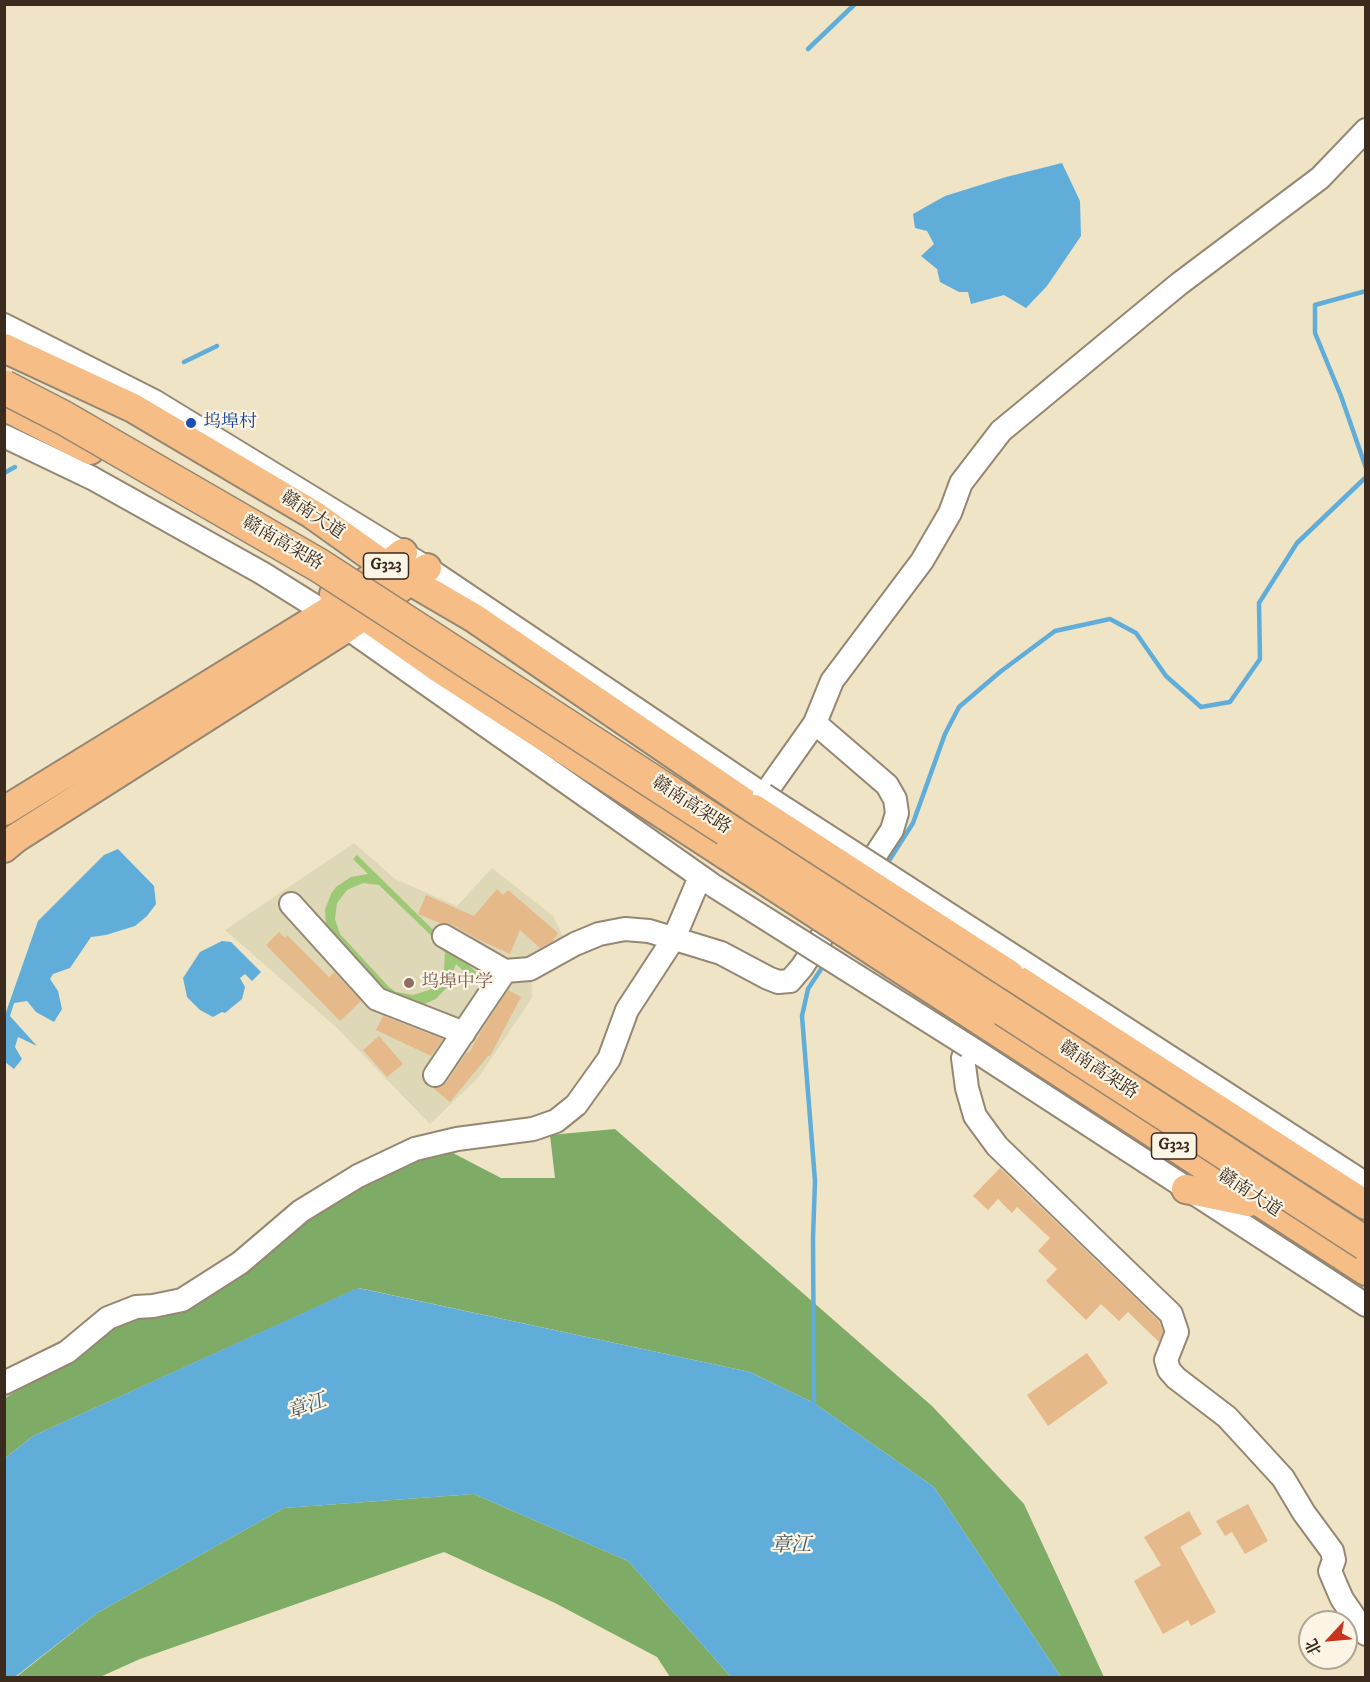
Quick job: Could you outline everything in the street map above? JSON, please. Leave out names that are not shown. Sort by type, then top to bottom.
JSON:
[{"type":"highway","name":"赣南高架路","points":[[4,366],[137,435],[479,645],[919,937],[1365,1223]]},
{"type":"highway","name":"赣南高架路","points":[[4,387],[64,418],[320,566],[1365,1244]]},
{"type":"main road","name":"赣南大道","points":[[4,348],[133,408],[312,514],[419,574],[474,618],[1014,967]]},
{"type":"main road","points":[[4,406],[119,465],[282,561],[345,614],[439,668],[474,618]]},
{"type":"main road","points":[[282,561],[312,514]]},
{"type":"main road","points":[[4,848],[345,614],[394,559]]},
{"type":"main road","points":[[4,811],[345,614],[419,574]]},
{"type":"main road","name":"赣南大道","points":[[439,668],[726,855],[974,1034],[1267,1206],[1365,1271]]},
{"type":"main road","points":[[1014,967],[1182,1086],[1365,1204]]},
{"type":"main road","points":[[1089,1005],[1182,1086]]},
{"type":"main road","points":[[1186,1188],[1267,1206]]},
{"type":"street","points":[[419,574],[759,802],[815,723],[832,681],[922,561],[950,513],[961,483],[1001,431],[1179,284],[1320,178],[1365,130]]},
{"type":"street","points":[[4,325],[154,401],[394,559]]},
{"type":"street","points":[[4,436],[92,478],[262,573],[345,614],[707,881],[974,1034],[1186,1188],[1365,1305]]},
{"type":"street","points":[[444,936],[505,971],[530,969],[575,944],[599,934],[625,929],[649,931],[721,953],[778,982],[790,981],[802,967],[892,830],[897,813],[895,799],[887,785],[815,723]]},
{"type":"street","points":[[4,1383],[67,1352],[108,1318],[136,1307],[182,1300],[240,1263],[301,1211],[358,1176],[415,1149],[457,1139],[533,1129],[556,1121],[576,1105],[609,1059],[627,1010],[674,938],[707,881]]},
{"type":"street","points":[[291,904],[377,999],[464,1033]]},
{"type":"street","points":[[1014,967],[1089,1005],[1365,1185]]},
{"type":"street","points":[[435,1075],[505,971]]},
{"type":"street","points":[[974,1034],[963,1058],[967,1088],[975,1116],[997,1146],[1171,1314],[1177,1332],[1166,1360],[1169,1370],[1176,1378],[1227,1417],[1283,1478],[1304,1513],[1332,1551],[1334,1560],[1330,1571],[1342,1599],[1365,1634]]},
{"type":"shaded area","name":"坞埠中学","points":[[354,843],[395,879],[457,906],[492,868],[553,916],[565,941],[531,963],[532,998],[478,1078],[430,1124],[337,1028],[225,930]]},
{"type":"green space","points":[[357,855],[477,973],[472,979],[456,964],[448,986],[436,999],[420,1006],[394,1004],[326,928],[325,910],[336,887],[351,877],[368,874],[353,859]],"holes":[[[363,883],[379,885],[442,946],[445,953],[444,970],[436,985],[429,990],[413,995],[396,992],[340,934],[335,919],[337,903],[347,890]]]},
{"type":"green space","points":[[615,1129],[932,1406],[1024,1504],[1104,1677],[1061,1677],[934,1487],[814,1403],[750,1372],[359,1288],[33,1436],[5,1458],[5,1398],[82,1351],[108,1328],[142,1316],[187,1310],[234,1281],[300,1221],[396,1166],[453,1153],[501,1178],[555,1178],[550,1135]]},
{"type":"green space","points":[[474,1494],[628,1561],[731,1677],[670,1677],[657,1657],[555,1603],[444,1552],[140,1659],[100,1677],[15,1678],[97,1613],[284,1508]]},
{"type":"water","points":[[1062,163],[1080,201],[1081,236],[1047,286],[1026,308],[1004,295],[971,304],[968,292],[959,292],[940,282],[937,269],[921,256],[934,244],[927,231],[915,228],[913,214],[945,196]]},
{"type":"water","points":[[118,849],[154,886],[156,904],[135,926],[91,937],[70,968],[53,974],[50,979],[58,991],[62,1009],[54,1022],[36,1012],[27,1001],[14,1003],[10,1016],[37,1046],[18,1037],[15,1047],[22,1059],[14,1069],[5,1062],[5,1015],[38,921],[104,855]]},
{"type":"water","points":[[222,941],[231,942],[261,972],[252,981],[245,974],[240,978],[245,987],[242,999],[225,1013],[222,1012],[213,1017],[200,1010],[187,997],[183,978],[200,952]]},
{"type":"water","name":"章江","points":[[358,1288],[750,1372],[814,1403],[934,1487],[1061,1677],[731,1677],[628,1561],[474,1494],[284,1508],[97,1613],[15,1677],[5,1677],[5,1458],[33,1436]]},
{"type":"building","points":[[497,889],[503,895],[508,890],[558,933],[552,942],[540,948],[520,930],[510,954],[451,924],[440,923],[418,914],[426,895],[474,916]]},
{"type":"building","points":[[279,932],[285,938],[287,935],[329,977],[334,972],[361,1001],[340,1021],[266,945]]},
{"type":"building","points":[[508,990],[521,997],[490,1056],[450,1102],[433,1088],[446,1083],[467,1052],[469,1053]]},
{"type":"building","points":[[383,1016],[443,1039],[431,1056],[376,1030]]},
{"type":"building","points":[[379,1036],[403,1064],[387,1077],[363,1050]]},
{"type":"building","points":[[1000,1168],[1159,1321],[1163,1332],[1159,1342],[1128,1312],[1119,1321],[1101,1304],[1086,1320],[1046,1281],[1057,1269],[1038,1251],[1050,1238],[1017,1207],[1012,1213],[998,1199],[988,1210],[973,1196]]},
{"type":"building","points":[[1087,1353],[1108,1383],[1048,1426],[1027,1395]]},
{"type":"building","points":[[1248,1504],[1268,1541],[1245,1554],[1232,1532],[1225,1536],[1216,1521]]},
{"type":"building","points":[[1189,1511],[1202,1534],[1180,1547],[1216,1612],[1191,1626],[1188,1620],[1163,1634],[1134,1581],[1161,1565],[1144,1537]]},
{"type":"waterway","points":[[808,49],[855,4]]},
{"type":"waterway","points":[[1366,291],[1315,305],[1315,333],[1341,396],[1366,468]]},
{"type":"waterway","points":[[184,362],[217,346]]},
{"type":"waterway","points":[[4,473],[15,467]]},
{"type":"waterway","points":[[885,867],[913,823],[945,734],[959,707],[1000,672],[1055,631],[1110,619],[1136,633],[1166,676],[1201,707],[1230,702],[1260,659],[1259,603],[1297,543],[1366,477]]},
{"type":"waterway","points":[[812,1407],[814,1403],[815,1181],[802,1016],[808,989],[825,963]]},
{"type":"place","name":"坞埠村","points":[[191,423]]},
{"type":"place","name":"坞埠中学","points":[[409,983]]}]
